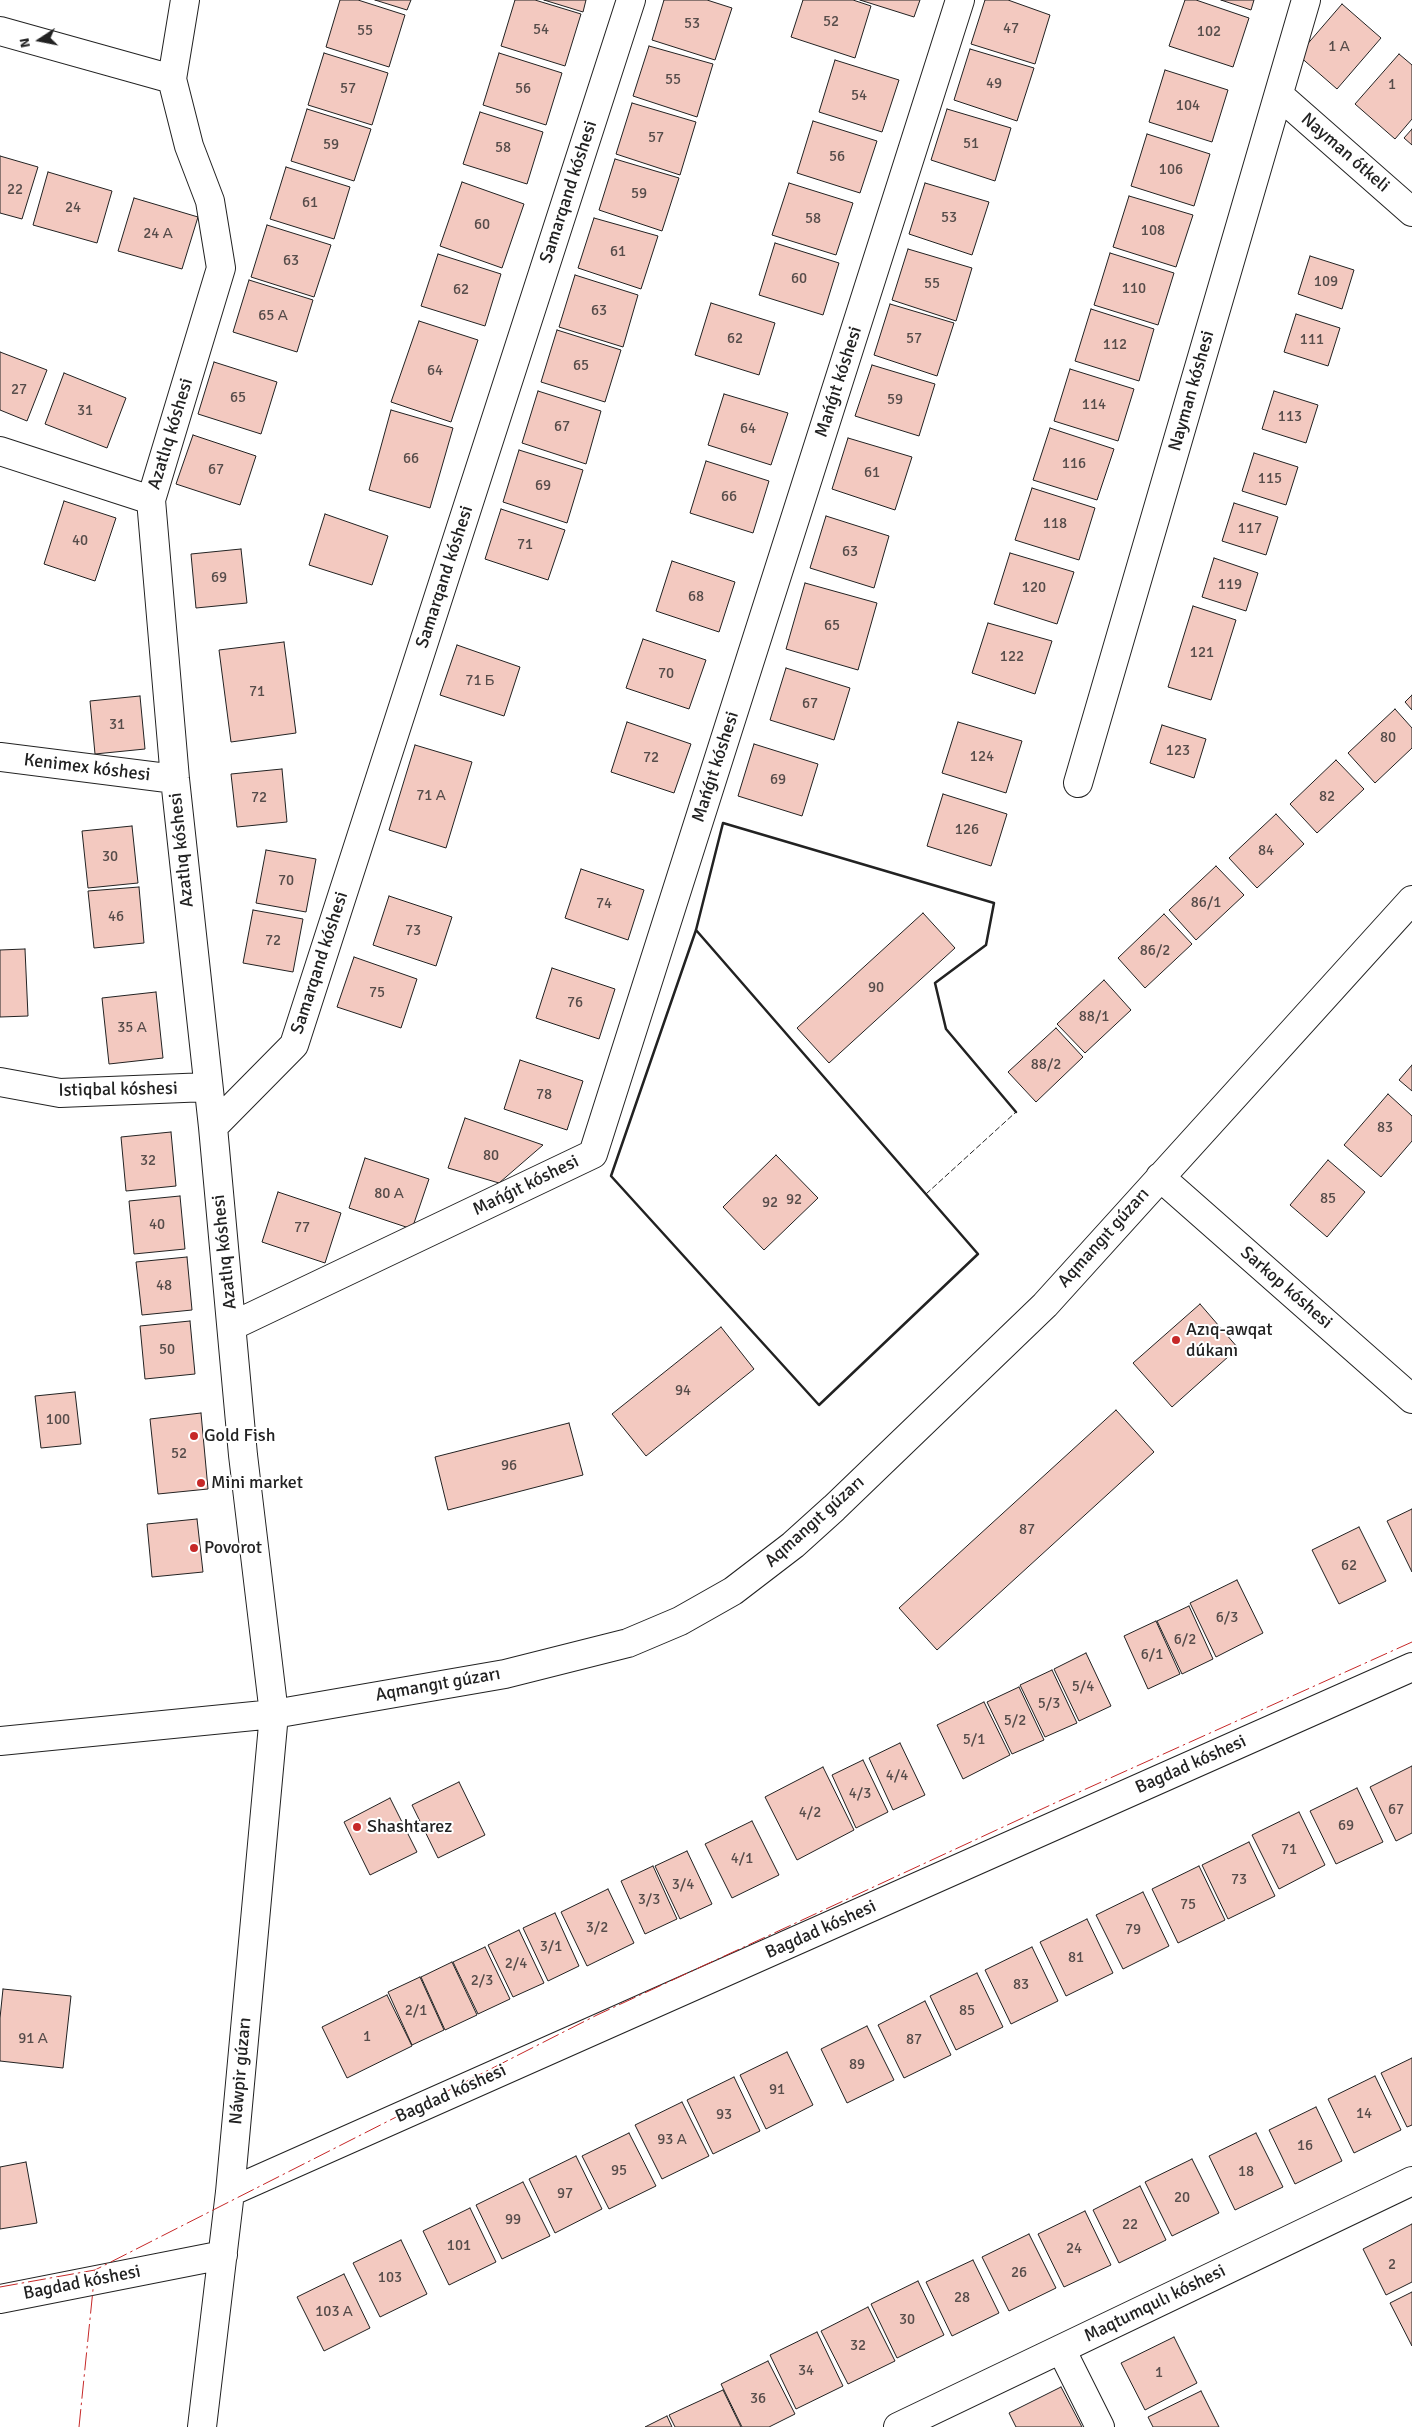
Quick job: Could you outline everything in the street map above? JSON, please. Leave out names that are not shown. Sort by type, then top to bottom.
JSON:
[{"type":"street","name":"Azatlıq kóshesi","points":[[185,0],[172,79],[189,146],[210,200],[221,268],[152,500],[175,779],[213,1127],[243,1455],[274,1714]]},
{"type":"street","name":"Samarqand kóshesi","points":[[213,1127],[294,1044],[631,0]]},
{"type":"street","name":"Mańǵıt kóshesi","points":[[232,1326],[594,1154],[960,0]]},
{"type":"street","name":"Nayman kóshesi","points":[[1078,783],[1306,0]]},
{"type":"street","points":[[0,31],[172,79]]},
{"type":"street","name":"Nayman ótkeli","points":[[1278,95],[1412,212]]},
{"type":"street","points":[[0,451],[152,500]]},
{"type":"street","name":"Kenimex kóshesi","points":[[0,758],[175,779]]},
{"type":"street","name":"Aqmangıt gúzarı","points":[[0,1741],[274,1714],[505,1674],[628,1643],[680,1621],[733,1591],[793,1545],[834,1508],[1038,1312],[1412,900]]},
{"type":"street","name":"Istiqbal kóshesi","points":[[0,1082],[60,1093],[208,1087]]},
{"type":"street","name":"Sarkop kóshesi","points":[[1160,1177],[1412,1399]]},
{"type":"street","name":"Bagdad kóshesi","points":[[230,2192],[1412,1667]]},
{"type":"street","name":"Náwpir gúzarı","points":[[202,2427],[230,2192],[274,1714]]},
{"type":"street","name":"Maqtumqulı kóshesi","points":[[898,2427],[1412,2181]]},
{"type":"street","name":"Bagdad kóshesi","points":[[0,2299],[223,2255]]},
{"type":"street","points":[[1061,2349],[1100,2427]]},
{"type":"building","points":[[340,0],[358,0],[405,15],[389,67],[326,47]]},
{"type":"building","points":[[375,0],[411,0],[407,10]]},
{"type":"building","points":[[515,0],[535,0],[581,14],[565,66],[501,46]]},
{"type":"building","points":[[544,0],[586,0],[583,12]]},
{"type":"building","points":[[664,0],[707,0],[732,8],[715,60],[652,40]]},
{"type":"building","points":[[803,0],[853,0],[871,6],[855,58],[791,37]]},
{"type":"building","points":[[860,0],[920,0],[914,17]]},
{"type":"building","points":[[985,0],[1008,0],[1050,15],[1035,64],[971,44]]},
{"type":"building","points":[[1185,0],[1196,0],[1249,18],[1233,67],[1169,46]]},
{"type":"building","points":[[1221,0],[1254,0],[1251,10]]},
{"type":"building","points":[[1342,4],[1381,38],[1337,89],[1298,55]]},
{"type":"building","points":[[649,46],[713,64],[697,117],[633,96]]},
{"type":"building","points":[[970,49],[1034,68],[1017,121],[954,100]]},
{"type":"building","points":[[324,53],[388,73],[372,125],[308,105]]},
{"type":"building","points":[[499,53],[562,73],[546,125],[483,105]]},
{"type":"building","points":[[1399,54],[1412,65],[1412,119],[1395,139],[1355,104]]},
{"type":"building","points":[[835,60],[899,80],[882,132],[819,112]]},
{"type":"building","points":[[1165,70],[1228,90],[1212,142],[1149,122]]},
{"type":"building","points":[[632,103],[696,122],[680,175],[616,154]]},
{"type":"building","points":[[307,109],[371,129],[354,181],[291,161]]},
{"type":"building","points":[[947,109],[1011,128],[995,181],[931,160]]},
{"type":"building","points":[[480,112],[543,132],[527,184],[463,164]]},
{"type":"building","points":[[813,121],[877,141],[860,193],[797,173]]},
{"type":"building","points":[[1412,129],[1412,145],[1404,138]]},
{"type":"building","points":[[1147,134],[1210,154],[1194,206],[1131,186]]},
{"type":"building","points":[[0,156],[38,167],[22,219],[0,213]]},
{"type":"building","points":[[615,159],[679,178],[662,231],[599,210]]},
{"type":"building","points":[[286,167],[350,187],[334,239],[270,219]]},
{"type":"building","points":[[48,172],[112,191],[97,243],[33,225]]},
{"type":"building","points":[[462,182],[524,204],[502,268],[440,246]]},
{"type":"building","points":[[789,183],[853,203],[836,255],[772,235]]},
{"type":"building","points":[[925,183],[989,202],[972,255],[909,234]]},
{"type":"building","points":[[1129,196],[1193,215],[1176,267],[1113,247]]},
{"type":"building","points":[[134,198],[198,217],[182,269],[118,251]]},
{"type":"building","points":[[594,218],[658,236],[641,289],[578,268]]},
{"type":"building","points":[[267,225],[331,245],[314,297],[251,277]]},
{"type":"building","points":[[775,243],[839,263],[823,315],[759,295]]},
{"type":"building","points":[[908,249],[972,268],[956,321],[892,300]]},
{"type":"building","points":[[1110,253],[1174,273],[1158,325],[1094,305]]},
{"type":"building","points":[[438,254],[501,274],[485,326],[421,306]]},
{"type":"building","points":[[1310,256],[1354,270],[1342,309],[1298,294]]},
{"type":"building","points":[[575,275],[638,295],[623,347],[559,327]]},
{"type":"building","points":[[249,280],[313,300],[297,352],[233,332]]},
{"type":"building","points":[[711,303],[775,323],[759,375],[695,355]]},
{"type":"building","points":[[890,304],[954,323],[937,376],[874,355]]},
{"type":"building","points":[[1091,309],[1154,329],[1139,381],[1075,361]]},
{"type":"building","points":[[1296,314],[1340,328],[1328,366],[1284,352]]},
{"type":"building","points":[[419,321],[478,340],[451,422],[391,402]]},
{"type":"building","points":[[557,330],[621,350],[605,402],[541,382]]},
{"type":"building","points":[[0,352],[47,370],[27,421],[0,410]]},
{"type":"building","points":[[214,362],[277,382],[261,434],[198,414]]},
{"type":"building","points":[[872,365],[935,384],[919,436],[855,416]]},
{"type":"building","points":[[1070,369],[1134,389],[1118,441],[1054,421]]},
{"type":"building","points":[[64,373],[126,398],[107,448],[45,424]]},
{"type":"building","points":[[538,391],[601,411],[586,464],[522,443]]},
{"type":"building","points":[[1274,391],[1318,405],[1306,443],[1262,429]]},
{"type":"building","points":[[724,394],[788,413],[771,465],[708,445]]},
{"type":"building","points":[[391,410],[453,428],[430,508],[369,490]]},
{"type":"building","points":[[1050,428],[1114,449],[1097,500],[1033,480]]},
{"type":"building","points":[[193,435],[256,456],[240,505],[176,484]]},
{"type":"building","points":[[848,438],[912,457],[895,510],[832,489]]},
{"type":"building","points":[[519,450],[583,470],[567,523],[503,502]]},
{"type":"building","points":[[1254,453],[1298,467],[1286,505],[1242,491]]},
{"type":"building","points":[[706,461],[769,481],[753,533],[690,513]]},
{"type":"building","points":[[1032,488],[1095,508],[1079,560],[1015,540]]},
{"type":"building","points":[[64,501],[116,518],[95,581],[44,564]]},
{"type":"building","points":[[1234,503],[1278,517],[1266,555],[1222,541]]},
{"type":"building","points":[[501,509],[565,530],[548,580],[485,559]]},
{"type":"building","points":[[325,514],[388,536],[372,585],[309,565]]},
{"type":"building","points":[[826,516],[889,536],[874,588],[810,568]]},
{"type":"building","points":[[241,549],[247,603],[196,608],[191,554]]},
{"type":"building","points":[[1010,553],[1074,572],[1057,624],[994,604]]},
{"type":"building","points":[[1214,558],[1258,573],[1246,611],[1202,597]]},
{"type":"building","points":[[672,561],[735,582],[719,632],[656,611]]},
{"type":"building","points":[[805,583],[877,603],[858,670],[786,649]]},
{"type":"building","points":[[1193,606],[1236,620],[1211,700],[1168,687]]},
{"type":"building","points":[[988,623],[1052,641],[1035,694],[972,673]]},
{"type":"building","points":[[643,639],[706,660],[689,709],[626,688]]},
{"type":"building","points":[[284,642],[296,733],[231,742],[219,650]]},
{"type":"building","points":[[457,645],[520,667],[504,716],[440,695]]},
{"type":"building","points":[[786,668],[850,688],[834,740],[770,720]]},
{"type":"building","points":[[1412,695],[1412,710],[1405,702]]},
{"type":"building","points":[[140,696],[145,749],[95,754],[90,701]]},
{"type":"building","points":[[1395,709],[1412,728],[1412,748],[1375,783],[1348,753]]},
{"type":"building","points":[[627,722],[691,744],[674,793],[611,772]]},
{"type":"building","points":[[958,722],[1022,741],[1006,793],[942,773]]},
{"type":"building","points":[[1162,725],[1206,739],[1194,778],[1150,763]]},
{"type":"building","points":[[754,744],[818,764],[802,816],[738,796]]},
{"type":"building","points":[[415,745],[472,762],[446,848],[389,830]]},
{"type":"building","points":[[1336,760],[1364,789],[1317,833],[1290,804]]},
{"type":"building","points":[[282,769],[287,822],[237,827],[231,774]]},
{"type":"building","points":[[943,794],[1007,814],[991,866],[927,846]]},
{"type":"building","points":[[1276,814],[1304,844],[1257,888],[1229,858]]},
{"type":"building","points":[[132,826],[138,883],[88,888],[82,831]]},
{"type":"building","points":[[266,850],[316,859],[306,912],[256,903]]},
{"type":"building","points":[[1216,866],[1244,895],[1196,940],[1169,910]]},
{"type":"building","points":[[581,869],[644,890],[628,940],[565,918]]},
{"type":"building","points":[[139,887],[144,943],[94,948],[88,891]]},
{"type":"building","points":[[389,896],[452,917],[436,966],[373,945]]},
{"type":"building","points":[[253,910],[303,919],[293,972],[243,963]]},
{"type":"building","points":[[923,913],[955,948],[829,1063],[797,1028]]},
{"type":"building","points":[[1164,914],[1192,944],[1145,988],[1118,958]]},
{"type":"building","points":[[25,949],[28,1016],[0,1017],[0,950]]},
{"type":"building","points":[[354,957],[417,979],[401,1028],[337,1007]]},
{"type":"building","points":[[552,968],[615,989],[599,1039],[536,1018]]},
{"type":"building","points":[[1104,980],[1131,1010],[1085,1053],[1057,1024]]},
{"type":"building","points":[[156,992],[163,1058],[109,1064],[102,998]]},
{"type":"building","points":[[1056,1028],[1083,1057],[1036,1102],[1008,1072]]},
{"type":"building","points":[[520,1060],[583,1081],[567,1130],[504,1109]]},
{"type":"building","points":[[1412,1065],[1412,1091],[1399,1080]]},
{"type":"building","points":[[1388,1094],[1412,1116],[1412,1141],[1381,1177],[1344,1145]]},
{"type":"building","points":[[465,1118],[543,1145],[499,1183],[448,1168]]},
{"type":"building","points":[[171,1132],[176,1186],[126,1191],[121,1137]]},
{"type":"building","points":[[776,1155],[818,1198],[764,1250],[723,1207]]},
{"type":"building","points":[[365,1158],[429,1179],[412,1229],[349,1208]]},
{"type":"building","points":[[1328,1160],[1365,1192],[1327,1237],[1290,1205]]},
{"type":"building","points":[[278,1192],[341,1213],[325,1263],[262,1242]]},
{"type":"building","points":[[180,1196],[185,1249],[134,1254],[129,1201]]},
{"type":"building","points":[[187,1257],[192,1310],[142,1315],[136,1262]]},
{"type":"building","points":[[1200,1304],[1238,1348],[1172,1407],[1133,1363]]},
{"type":"building","points":[[190,1321],[195,1374],[145,1379],[140,1326]]},
{"type":"building","points":[[721,1327],[754,1369],[646,1456],[612,1414]]},
{"type":"building","points":[[75,1392],[81,1444],[41,1448],[35,1396]]},
{"type":"building","points":[[1116,1410],[1154,1452],[937,1650],[899,1608]]},
{"type":"building","points":[[201,1413],[208,1489],[158,1494],[150,1419]]},
{"type":"building","points":[[569,1423],[583,1475],[448,1510],[435,1457]]},
{"type":"building","points":[[1412,1509],[1412,1572],[1387,1521]]},
{"type":"building","points":[[197,1519],[203,1572],[152,1577],[147,1524]]},
{"type":"building","points":[[1359,1527],[1386,1581],[1339,1604],[1312,1550]]},
{"type":"building","points":[[1237,1580],[1263,1633],[1216,1657],[1190,1603]]},
{"type":"building","points":[[1189,1606],[1213,1659],[1182,1674],[1157,1621]]},
{"type":"building","points":[[1156,1621],[1180,1674],[1148,1689],[1124,1636]]},
{"type":"building","points":[[1086,1653],[1111,1706],[1079,1721],[1054,1669]]},
{"type":"building","points":[[1052,1670],[1077,1723],[1045,1737],[1020,1685]]},
{"type":"building","points":[[1019,1687],[1044,1740],[1012,1754],[987,1702]]},
{"type":"building","points":[[984,1702],[1010,1755],[963,1779],[937,1725]]},
{"type":"building","points":[[900,1743],[925,1795],[893,1810],[869,1758]]},
{"type":"building","points":[[863,1760],[888,1812],[856,1828],[832,1775]]},
{"type":"building","points":[[1412,1766],[1412,1833],[1396,1841],[1370,1787]]},
{"type":"building","points":[[823,1767],[854,1830],[797,1860],[765,1797]]},
{"type":"building","points":[[459,1782],[485,1835],[438,1858],[412,1805]]},
{"type":"building","points":[[1357,1788],[1383,1842],[1336,1864],[1310,1811]]},
{"type":"building","points":[[390,1798],[417,1852],[370,1875],[344,1822]]},
{"type":"building","points":[[1299,1812],[1325,1865],[1279,1889],[1252,1835]]},
{"type":"building","points":[[752,1821],[779,1875],[732,1898],[705,1844]]},
{"type":"building","points":[[1249,1842],[1275,1896],[1228,1919],[1202,1865]]},
{"type":"building","points":[[687,1851],[712,1904],[680,1919],[655,1866]]},
{"type":"building","points":[[653,1866],[677,1919],[645,1934],[621,1881]]},
{"type":"building","points":[[1199,1866],[1225,1920],[1178,1943],[1152,1889]]},
{"type":"building","points":[[608,1889],[634,1943],[587,1966],[561,1912]]},
{"type":"building","points":[[1143,1892],[1169,1946],[1123,1969],[1096,1915]]},
{"type":"building","points":[[555,1913],[579,1966],[548,1981],[523,1928]]},
{"type":"building","points":[[1087,1919],[1113,1973],[1066,1996],[1040,1942]]},
{"type":"building","points":[[519,1930],[544,1983],[513,1997],[488,1945]]},
{"type":"building","points":[[485,1947],[510,1999],[478,2014],[453,1962]]},
{"type":"building","points":[[1032,1947],[1058,2001],[1011,2024],[985,1970]]},
{"type":"building","points":[[452,1962],[477,2015],[445,2030],[421,1977]]},
{"type":"building","points":[[977,1973],[1003,2027],[956,2050],[930,1996]]},
{"type":"building","points":[[420,1977],[444,2030],[412,2045],[388,1992]]},
{"type":"building","points":[[3,1989],[71,1996],[63,2068],[0,2061],[0,2018]]},
{"type":"building","points":[[387,1995],[412,2046],[347,2078],[322,2027]]},
{"type":"building","points":[[925,2001],[951,2055],[904,2078],[878,2025]]},
{"type":"building","points":[[867,2026],[894,2080],[847,2103],[821,2049]]},
{"type":"building","points":[[787,2052],[813,2105],[766,2129],[740,2075]]},
{"type":"building","points":[[1412,2058],[1412,2125],[1407,2127],[1381,2073]]},
{"type":"building","points":[[1375,2076],[1401,2130],[1354,2153],[1328,2099]]},
{"type":"building","points":[[734,2077],[760,2131],[713,2154],[687,2100]]},
{"type":"building","points":[[682,2102],[709,2156],[662,2179],[635,2125]]},
{"type":"building","points":[[1316,2107],[1342,2161],[1295,2184],[1269,2130]]},
{"type":"building","points":[[629,2133],[656,2186],[609,2209],[582,2156]]},
{"type":"building","points":[[1256,2133],[1283,2187],[1235,2210],[1209,2156]]},
{"type":"building","points":[[576,2156],[602,2209],[555,2233],[529,2179]]},
{"type":"building","points":[[1192,2159],[1219,2213],[1172,2236],[1145,2182]]},
{"type":"building","points":[[26,2162],[37,2223],[0,2229],[0,2167]]},
{"type":"building","points":[[523,2182],[550,2236],[502,2259],[476,2205]]},
{"type":"building","points":[[1140,2186],[1166,2240],[1119,2263],[1093,2210]]},
{"type":"building","points":[[470,2208],[496,2262],[449,2285],[423,2231]]},
{"type":"building","points":[[1085,2211],[1111,2265],[1064,2287],[1038,2234]]},
{"type":"building","points":[[1412,2224],[1412,2282],[1386,2295],[1363,2249]]},
{"type":"building","points":[[1029,2234],[1056,2288],[1009,2311],[982,2257]]},
{"type":"building","points":[[401,2240],[427,2294],[380,2317],[353,2263]]},
{"type":"building","points":[[973,2260],[999,2313],[952,2336],[926,2282]]},
{"type":"building","points":[[344,2274],[370,2328],[324,2351],[297,2297]]},
{"type":"building","points":[[918,2281],[944,2335],[897,2358],[871,2304]]},
{"type":"building","points":[[1412,2292],[1412,2346],[1390,2303]]},
{"type":"building","points":[[868,2307],[895,2361],[848,2384],[821,2331]]},
{"type":"building","points":[[817,2332],[843,2386],[796,2409],[770,2355]]},
{"type":"building","points":[[1174,2337],[1197,2383],[1145,2410],[1121,2363]]},
{"type":"building","points":[[768,2361],[795,2414],[769,2427],[742,2427],[721,2384]]},
{"type":"building","points":[[1061,2387],[1082,2427],[1016,2427],[1009,2413]]},
{"type":"building","points":[[723,2390],[741,2427],[675,2427],[669,2415]]},
{"type":"building","points":[[1201,2391],[1219,2427],[1153,2427],[1148,2417]]},
{"type":"building","points":[[667,2416],[672,2427],[645,2427]]},
{"type":"fence","points":[[926,1194],[1016,1112]]},
{"type":"wall","points":[[696,930],[978,1254],[819,1405],[611,1176],[696,930],[723,823],[994,903],[986,945],[935,983],[946,1029],[1016,1112]]},
{"type":"power","points":[[0,2287],[95,2270],[597,2015],[1057,1802],[1412,1642]]},
{"type":"power","points":[[79,2427],[95,2270]]},
{"type":"place","name":"Azıq-awqat dúkanı","points":[[1176,1340]]},
{"type":"place","name":"Gold Fish","points":[[194,1436]]},
{"type":"place","name":"Mini market","points":[[201,1483]]},
{"type":"place","name":"Povorot","points":[[194,1548]]},
{"type":"place","name":"Shashtarez","points":[[357,1827]]}]
